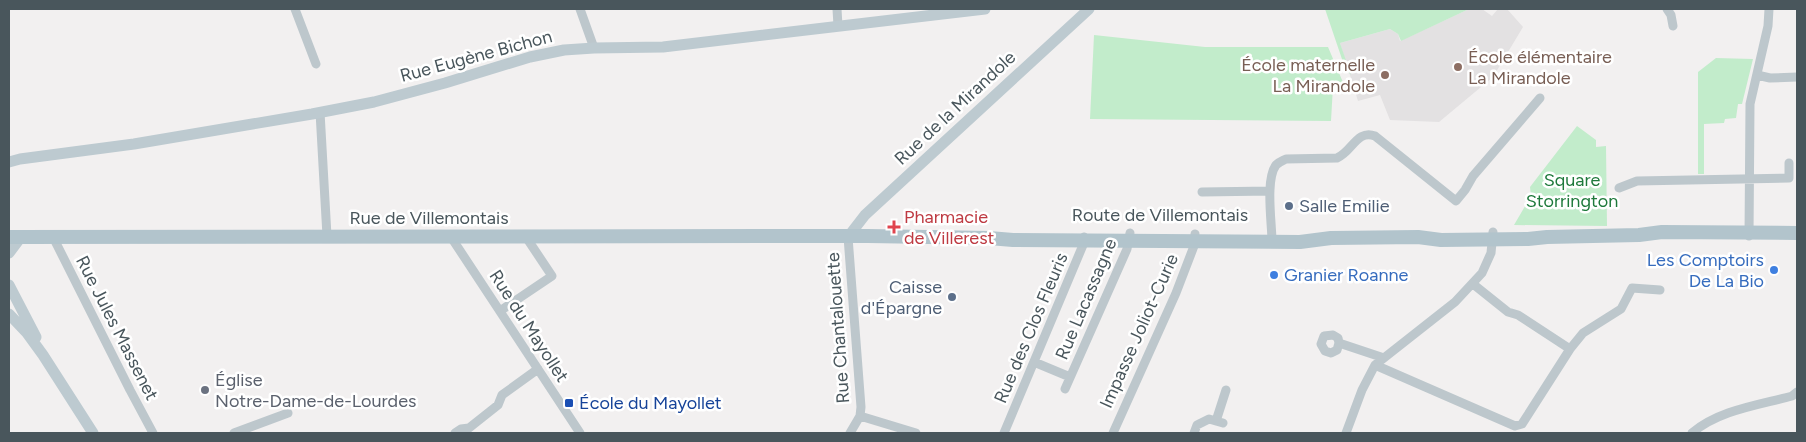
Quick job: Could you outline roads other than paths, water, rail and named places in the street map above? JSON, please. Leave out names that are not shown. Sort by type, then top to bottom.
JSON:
[{"type":"main road","name":"Route de Villemontais","points":[[848,237],[989,238],[1013,240],[1084,237],[1272,238],[1306,233],[1331,238],[1418,237],[1441,240],[1528,232],[1547,237],[1639,235],[1666,237],[1797,233]]},
{"type":"main road","name":"Route de Villemontais","points":[[1749,235],[1797,240]]},
{"type":"main road","name":"Rue de Villemontais","points":[[15,237],[848,237]]},
{"type":"street","points":[[296,9],[316,64]]},
{"type":"street","points":[[580,9],[594,48]]},
{"type":"street","points":[[837,9],[838,26]]},
{"type":"street","name":"Rue Eugène Bichon","points":[[9,162],[134,144],[374,102],[530,57],[564,50],[663,47],[985,9]]},
{"type":"street","name":"Rue de la Mirandole","points":[[848,237],[865,215],[1089,9]]},
{"type":"street","points":[[1667,9],[1671,15],[1673,26]]},
{"type":"street","points":[[1749,235],[1750,104],[1768,26],[1768,9]]},
{"type":"street","points":[[1757,75],[1770,78],[1797,77]]},
{"type":"street","points":[[1272,238],[1270,191],[1273,172],[1276,165],[1281,161],[1286,159],[1337,158],[1343,156],[1358,139],[1368,134],[1375,136],[1456,201],[1473,176],[1540,98]]},
{"type":"street","points":[[320,112],[327,236]]},
{"type":"street","points":[[1619,188],[1637,181],[1789,178],[1789,163]]},
{"type":"street","points":[[1202,192],[1270,191]]},
{"type":"street","points":[[1346,433],[1362,390],[1375,365],[1455,302],[1473,284],[1482,273],[1491,253],[1493,236]]},
{"type":"street","points":[[9,253],[15,237]]},
{"type":"street","name":"Rue Jules Massenet","points":[[53,237],[153,433]]},
{"type":"street","name":"Rue du Mayollet","points":[[451,237],[580,433]]},
{"type":"street","points":[[500,310],[552,276],[526,237]]},
{"type":"street","name":"Rue Chantalouette","points":[[848,237],[861,407],[860,416]]},
{"type":"street","name":"Rue des Clos Fleuris","points":[[1004,433],[1084,237]]},
{"type":"street","name":"Rue Lacassagne","points":[[1065,388],[1127,249],[1130,237]]},
{"type":"street","name":"Impasse Joliot-Curie","points":[[1113,433],[1176,293],[1195,237]]},
{"type":"street","points":[[1473,284],[1508,312],[1518,315],[1570,349]]},
{"type":"street","points":[[9,285],[44,354]]},
{"type":"street","points":[[1375,365],[1515,426],[1522,424],[1570,349],[1583,333],[1621,309],[1632,288],[1660,290]]},
{"type":"street","points":[[9,314],[44,354],[93,433]]},
{"type":"street","points":[[1339,343],[1384,358]]},
{"type":"street","name":"Rue Lacassagne","points":[[1034,362],[1070,377]]},
{"type":"street","points":[[455,433],[461,429],[471,431],[498,405],[502,395],[538,369]]},
{"type":"street","points":[[1194,433],[1197,425],[1209,419],[1219,422],[1226,390]]},
{"type":"street","points":[[1692,433],[1697,428],[1726,414],[1792,396],[1797,392]]},
{"type":"street","points":[[234,433],[288,413]]},
{"type":"street","points":[[850,433],[860,416],[916,433]]},
{"type":"place","name":"École élémentaire La Mirandole","points":[[1458,67]]},
{"type":"place","name":"École maternelle La Mirandole","points":[[1385,75]]},
{"type":"place","name":"Salle Emilie","points":[[1289,206]]},
{"type":"place","name":"Pharmacie de Villerest","points":[[894,227]]},
{"type":"place","name":"Les Comptoirs De La Bio","points":[[1774,270]]},
{"type":"place","name":"Granier Roanne","points":[[1274,275]]},
{"type":"place","name":"Caisse d'Épargne","points":[[952,297]]},
{"type":"place","name":"Église Notre-Dame-de-Lourdes","points":[[205,390]]},
{"type":"place","name":"École du Mayollet","points":[[569,403]]},
{"type":"park label","name":"Square Storrington","points":[[1572,190]]}]
